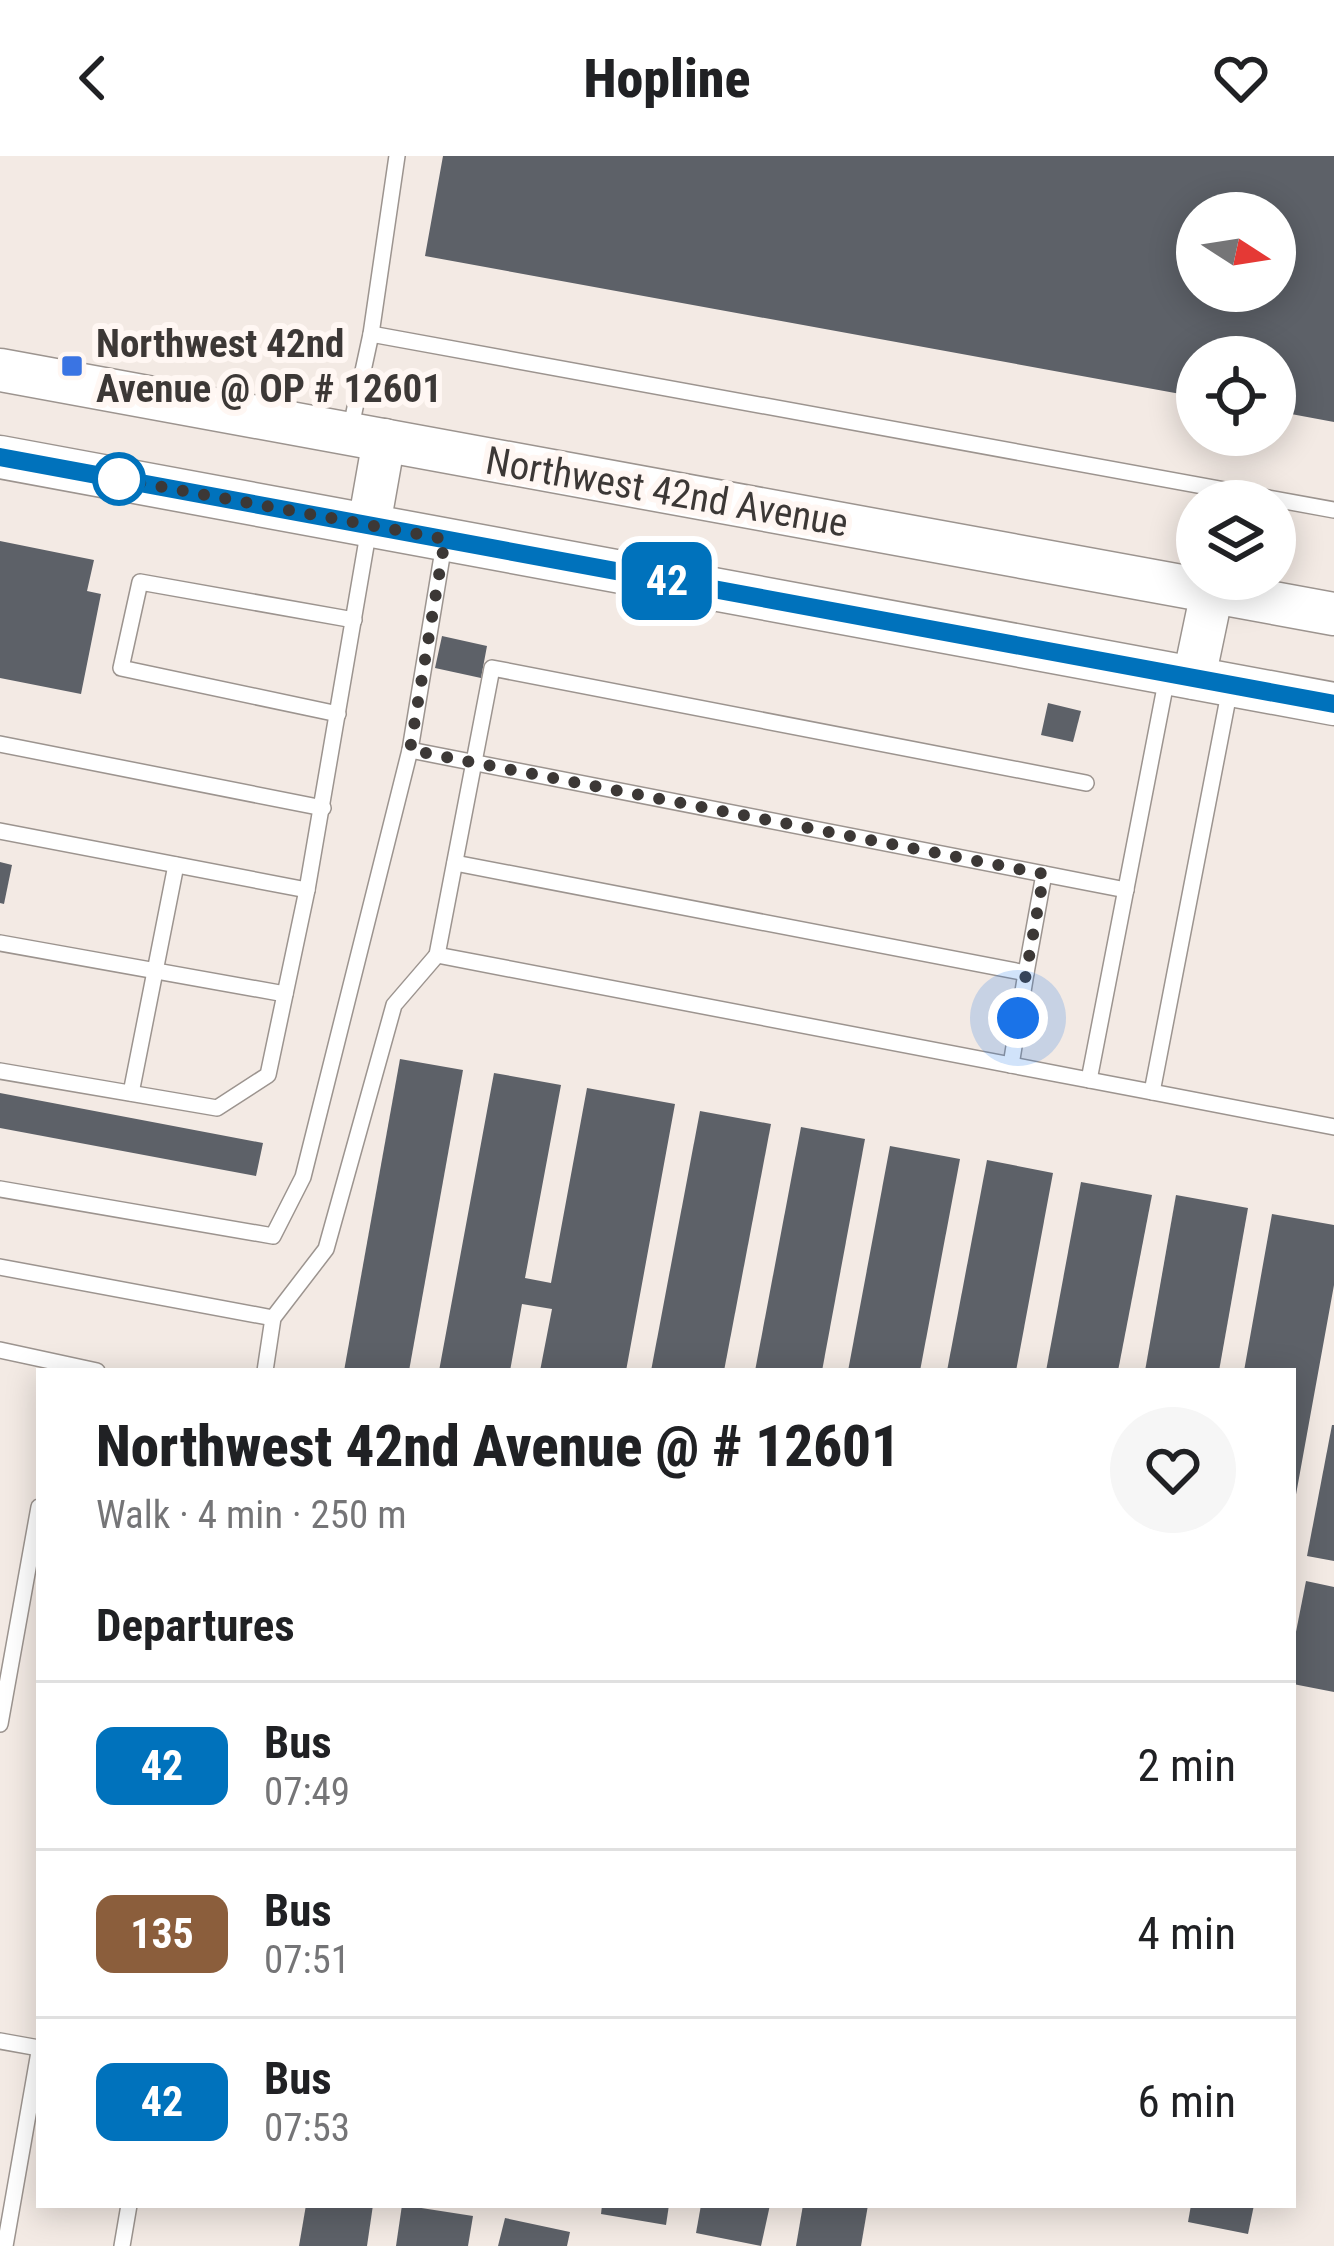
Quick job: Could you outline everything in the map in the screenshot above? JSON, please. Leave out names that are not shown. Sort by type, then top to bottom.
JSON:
[{"type":"main road","name":"Northwest 42nd Avenue","points":[[0,370],[1176,579]]},
{"type":"main road","points":[[366,437],[369,525]]},
{"type":"main road","points":[[0,457],[1334,704]]},
{"type":"main road","points":[[1197,679],[1210,600]]},
{"type":"main road","name":"Northwest 42nd Avenue","points":[[1276,600],[1334,614]]},
{"type":"lane","points":[[366,437],[371,334],[397,156]]},
{"type":"lane","points":[[371,334],[1176,486]]},
{"type":"lane","points":[[1296,505],[1334,510]]},
{"type":"lane","points":[[0,1071],[217,1108],[268,1075],[308,890],[369,525]]},
{"type":"lane","points":[[0,1190],[273,1237],[303,1177],[410,750],[445,539]]},
{"type":"lane","points":[[338,714],[121,668],[140,582],[353,620]]},
{"type":"lane","points":[[265,1368],[273,1318],[326,1249],[394,1005],[437,955],[492,668],[1086,783]]},
{"type":"lane","points":[[1089,1080],[1126,890],[1197,679]]},
{"type":"lane","points":[[1152,1092],[1197,679]]},
{"type":"lane","points":[[0,744],[322,808]]},
{"type":"lane","points":[[410,750],[1126,890]]},
{"type":"lane","points":[[0,831],[308,890]]},
{"type":"lane","points":[[454,863],[1025,973]]},
{"type":"lane","points":[[131,1093],[176,865]]},
{"type":"lane","points":[[1011,1065],[1044,874]]},
{"type":"lane","points":[[0,943],[285,994]]},
{"type":"lane","points":[[437,955],[1334,1127]]},
{"type":"lane","points":[[0,1267],[273,1318]]},
{"type":"lane","points":[[0,1350],[64,1368]]},
{"type":"lane","points":[[0,1724],[36,1524]]},
{"type":"lane","points":[[0,2041],[36,2049]]},
{"type":"lane","points":[[5,2246],[36,2067]]},
{"type":"lane","points":[[122,2246],[128,2208]]},
{"type":"building","points":[[443,156],[1334,156],[1334,422],[1296,415],[1296,336],[1176,336],[1176,393],[425,256]]},
{"type":"building","points":[[0,541],[94,560],[87,591],[101,594],[81,694],[0,678]]},
{"type":"building","points":[[442,636],[487,646],[481,678],[435,668]]},
{"type":"building","points":[[1048,703],[1081,711],[1073,742],[1041,735]]},
{"type":"building","points":[[0,862],[12,865],[4,904],[0,903]]},
{"type":"building","points":[[400,1059],[463,1070],[410,1368],[345,1368]]},
{"type":"building","points":[[494,1073],[561,1085],[525,1278],[551,1283],[587,1088],[675,1104],[627,1368],[541,1368],[552,1309],[522,1304],[511,1368],[440,1368]]},
{"type":"building","points":[[0,1093],[263,1143],[256,1176],[0,1128]]},
{"type":"building","points":[[700,1111],[771,1124],[725,1368],[652,1368]]},
{"type":"building","points":[[801,1127],[865,1139],[823,1368],[756,1368]]},
{"type":"building","points":[[890,1146],[960,1159],[921,1368],[849,1368]]},
{"type":"building","points":[[987,1160],[1053,1173],[1017,1368],[948,1368]]},
{"type":"building","points":[[1081,1182],[1152,1195],[1119,1368],[1047,1368]]},
{"type":"building","points":[[1176,1195],[1248,1208],[1220,1368],[1146,1368]]},
{"type":"building","points":[[1272,1214],[1334,1225],[1334,1285],[1296,1494],[1296,1368],[1245,1368]]},
{"type":"building","points":[[1334,1425],[1334,1561],[1307,1556]]},
{"type":"building","points":[[1306,1581],[1334,1587],[1334,1692],[1296,1685],[1296,1632]]},
{"type":"building","points":[[305,2208],[373,2208],[367,2246],[299,2246]]},
{"type":"building","points":[[402,2208],[473,2216],[468,2246],[396,2246]]},
{"type":"building","points":[[602,2208],[669,2208],[666,2225],[601,2214]]},
{"type":"building","points":[[700,2208],[769,2208],[761,2246],[696,2233]]},
{"type":"building","points":[[802,2208],[867,2208],[861,2246],[796,2246]]},
{"type":"building","points":[[1190,2208],[1253,2208],[1248,2234],[1188,2222]]},
{"type":"building","points":[[505,2218],[570,2232],[567,2246],[498,2246]]},
{"type":"bus line","name":"42","points":[[0,457],[1334,704]]},
{"type":"place","name":"Northwest 42nd Avenue @ OP # 12601","points":[[72,366]]},
{"type":"route","points":[[119,479],[445,539],[410,750],[1044,874],[1018,1018]]}]
